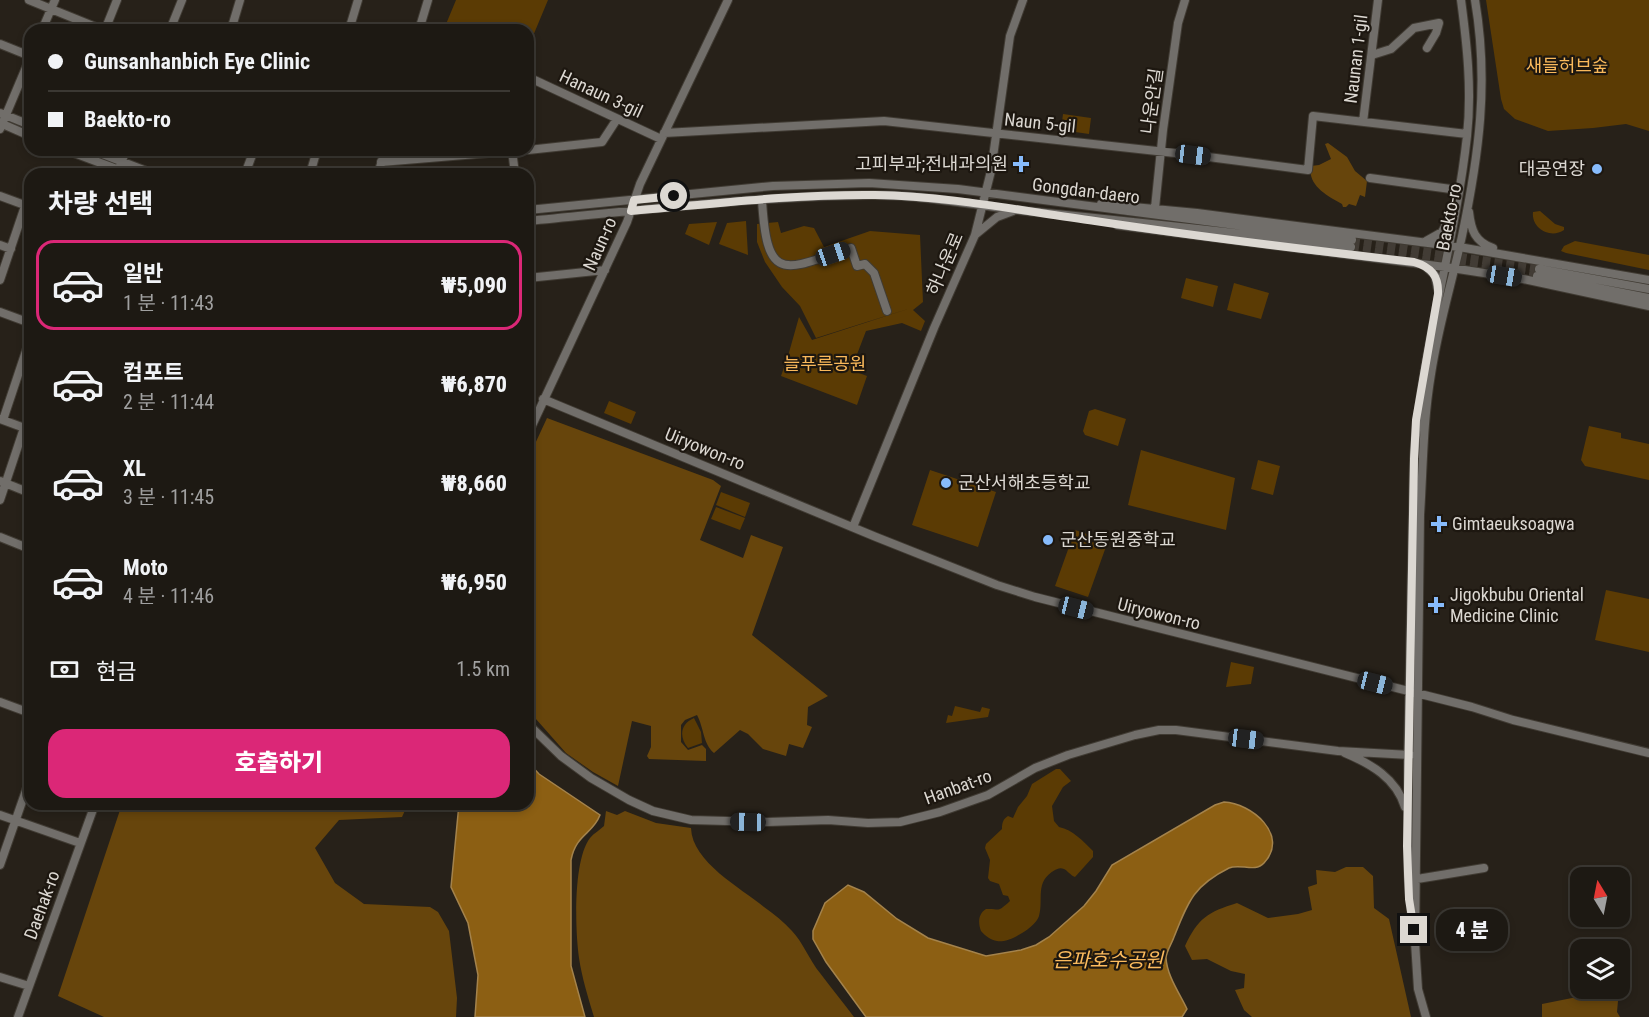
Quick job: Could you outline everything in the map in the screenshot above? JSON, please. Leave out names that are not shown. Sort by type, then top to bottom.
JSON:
[{"type":"street","points":[[29,0],[89,24]]},
{"type":"street","points":[[45,24],[54,0]]},
{"type":"street","points":[[107,24],[117,0]]},
{"type":"street","points":[[172,24],[182,0]]},
{"type":"street","points":[[233,24],[240,0]]},
{"type":"street","points":[[351,24],[358,0]]},
{"type":"street","points":[[423,24],[428,0]]},
{"type":"street","name":"Naun-ro","points":[[534,420],[605,270],[662,136],[728,0]]},
{"type":"street","name":"하나운로","points":[[854,527],[975,235],[991,171],[1010,36],[1023,0]]},
{"type":"street","name":"나운안길","points":[[1155,208],[1178,22],[1185,0]]},
{"type":"street","name":"Naunan 1-gil","points":[[1363,122],[1378,0]]},
{"type":"street","name":"Baekto-ro","points":[[1426,1017],[1418,989],[1407,820],[1412,500],[1416,420],[1467,134],[1469,70],[1461,0]]},
{"type":"street","name":"Baekto-ro","points":[[1412,880],[1418,755],[1420,516],[1426,409],[1437,340],[1459,247],[1479,137],[1482,105],[1480,38],[1475,0]]},
{"type":"street","points":[[1372,55],[1391,49],[1414,28],[1439,23],[1437,33],[1427,48]]},
{"type":"street","points":[[0,44],[24,54]]},
{"type":"street","points":[[24,70],[3,114],[1,126],[24,134]]},
{"type":"street","name":"Hanaun 3-gil","points":[[534,79],[618,119],[662,136]]},
{"type":"street","points":[[3,114],[24,123]]},
{"type":"street","name":"Naun 5-gil","points":[[662,136],[884,121],[1308,170],[1314,116],[1363,122]]},
{"type":"street","points":[[534,149],[602,142],[618,119]]},
{"type":"street","points":[[1363,122],[1467,134]]},
{"type":"street","points":[[84,156],[119,168]]},
{"type":"street","points":[[101,156],[119,168]]},
{"type":"street","points":[[380,168],[383,156]]},
{"type":"street","points":[[381,162],[452,156]]},
{"type":"street","points":[[1370,178],[1458,193],[1450,218],[1442,232],[1433,239],[1419,242]]},
{"type":"street","name":"Gongdan-daero","points":[[534,209],[819,183],[917,185],[1250,225],[1352,243],[1022,210],[932,198],[874,195],[762,200],[534,220]]},
{"type":"street","points":[[0,196],[24,205]]},
{"type":"street","points":[[762,200],[766,240],[773,258],[785,265],[798,266],[851,248],[857,266],[865,264],[874,273],[887,311]]},
{"type":"street","points":[[1046,201],[1155,208],[1449,245],[1649,280]]},
{"type":"street","points":[[1468,203],[1470,224],[1476,239],[1485,246],[1521,256]]},
{"type":"street","points":[[975,235],[997,217],[1011,211],[1022,210],[1170,232],[1454,268],[1523,279],[1649,306]]},
{"type":"street","points":[[0,280],[24,216]]},
{"type":"street","points":[[0,245],[11,249]]},
{"type":"street","points":[[1414,262],[1427,267],[1435,275],[1438,288],[1437,307]]},
{"type":"street","points":[[534,277],[605,270]]},
{"type":"street","points":[[1649,289],[1538,272],[1649,298]]},
{"type":"street","points":[[0,312],[24,321]]},
{"type":"street","points":[[24,356],[1,419],[24,428]]},
{"type":"street","name":"Uiryowon-ro","points":[[543,399],[997,585],[1054,603],[1649,753]]},
{"type":"street","points":[[0,500],[2,482],[24,435]]},
{"type":"street","points":[[2,482],[24,491]]},
{"type":"street","points":[[0,537],[24,547]]},
{"type":"street","points":[[0,702],[24,710]]},
{"type":"street","name":"Hanbat-ro","points":[[534,730],[561,756],[609,789],[653,811],[691,820],[900,822],[940,812],[988,795],[1035,768],[1068,755],[1159,730],[1176,730],[1338,751],[1418,755]]},
{"type":"street","points":[[1338,751],[1372,765],[1380,771],[1402,797],[1407,820]]},
{"type":"street","points":[[0,865],[24,795]]},
{"type":"street","name":"Daehak-ro","points":[[18,1017],[93,810]]},
{"type":"street","points":[[0,815],[80,843]]},
{"type":"street","points":[[1412,880],[1484,868]]},
{"type":"street","points":[[0,977],[29,986]]},
{"type":"green space","points":[[456,0],[548,0],[534,34],[534,24],[446,24]]},
{"type":"green space","name":"새들허브숲","points":[[1486,0],[1649,0],[1649,131],[1626,124],[1548,131],[1515,119],[1504,109],[1501,99]]},
{"type":"green space","points":[[1063,114],[1091,118],[1089,134],[1061,130]]},
{"type":"green space","points":[[1540,211],[1555,224],[1564,227],[1564,230],[1559,233],[1548,233],[1539,228],[1533,218],[1533,212]]},
{"type":"green space","points":[[746,221],[748,255],[719,244],[727,223]]},
{"type":"green space","points":[[717,222],[709,245],[685,234],[689,224]]},
{"type":"green space","name":"늘푸른공원","points":[[778,222],[781,233],[804,226],[814,228],[824,247],[870,231],[920,235],[923,302],[913,310],[925,321],[921,331],[902,323],[866,331],[851,370],[867,376],[857,405],[781,376],[799,317],[812,340],[911,308],[816,338],[800,306],[782,287],[765,262],[757,242],[757,224]]},
{"type":"green space","points":[[1575,241],[1649,255],[1649,270],[1561,251],[1564,246]]},
{"type":"green space","points":[[1186,278],[1218,286],[1213,307],[1181,298]]},
{"type":"green space","points":[[1234,283],[1269,293],[1261,319],[1227,310]]},
{"type":"green space","points":[[609,401],[636,412],[631,424],[604,413]]},
{"type":"green space","points":[[1095,409],[1126,419],[1118,446],[1085,435],[1083,431],[1089,411]]},
{"type":"green space","points":[[1589,426],[1621,433],[1621,438],[1649,444],[1649,480],[1585,466],[1581,460]]},
{"type":"green space","points":[[1141,450],[1235,478],[1226,530],[1128,505]]},
{"type":"green space","points":[[1258,460],[1280,466],[1273,495],[1251,489]]},
{"type":"green space","points":[[930,470],[996,492],[978,547],[912,525]]},
{"type":"green space","points":[[721,492],[750,503],[745,517],[716,505]]},
{"type":"green space","points":[[716,507],[745,518],[740,530],[711,519]]},
{"type":"green space","points":[[1075,530],[1108,541],[1088,597],[1055,586]]},
{"type":"green space","points":[[1606,590],[1649,599],[1649,652],[1595,640]]},
{"type":"green space","points":[[1231,662],[1254,667],[1251,684],[1226,687]]},
{"type":"green space","points":[[955,706],[980,712],[982,707],[990,709],[988,717],[946,723],[948,715],[952,716]]},
{"type":"green space","points":[[694,718],[701,732],[702,743],[688,748],[683,740],[682,731],[686,724]]},
{"type":"green space","points":[[1056,769],[1060,769],[1071,781],[1063,787],[1052,806],[1054,821],[1059,827],[1082,840],[1093,851],[1093,857],[1075,877],[1061,868],[1048,875],[1042,885],[1039,916],[1033,925],[1008,940],[993,940],[981,931],[980,916],[986,909],[998,910],[1010,901],[1008,896],[1003,895],[999,884],[988,878],[990,860],[985,848],[986,844],[1002,829],[1005,818],[1008,816],[1013,818],[1032,784]]},
{"type":"shaded area","points":[[1328,143],[1347,157],[1355,171],[1367,181],[1365,197],[1360,195],[1356,206],[1349,204],[1343,207],[1319,189],[1312,179],[1311,166],[1331,159],[1325,144]]},
{"type":"shaded area","points":[[547,418],[713,480],[721,486],[700,540],[743,558],[751,535],[783,547],[752,635],[828,696],[808,707],[807,725],[812,727],[803,748],[789,744],[786,756],[763,749],[748,734],[740,730],[714,753],[708,745],[697,715],[685,720],[681,725],[681,742],[688,750],[702,745],[706,749],[706,761],[649,759],[647,756],[651,747],[651,726],[632,721],[618,786],[566,753],[534,717],[534,446]]},
{"type":"shaded area","points":[[120,810],[405,810],[402,817],[339,820],[315,848],[335,883],[364,904],[430,907],[438,912],[449,931],[457,998],[456,1017],[104,1017],[58,996]]},
{"type":"shaded area","points":[[606,811],[617,815],[625,811],[656,823],[691,828],[693,840],[708,863],[789,928],[854,1017],[594,1017],[579,958],[578,878],[584,848],[590,838],[604,826]]},
{"type":"shaded area","points":[[1346,867],[1363,867],[1373,876],[1374,908],[1389,919],[1411,1017],[1252,1017],[1244,1010],[1235,990],[1244,988],[1245,974],[1231,971],[1207,959],[1192,960],[1185,946],[1200,922],[1211,913],[1237,903],[1268,918],[1312,910],[1308,887],[1317,884],[1316,870],[1335,872]]},
{"type":"shaded area","points":[[1570,998],[1614,999],[1618,1001],[1617,1012],[1620,1017],[1542,1017],[1542,1004]]},
{"type":"water","points":[[534,769],[600,815],[573,851],[571,860],[571,966],[585,1017],[475,1017],[478,975],[468,923],[451,887],[458,810],[534,810]]},
{"type":"water","name":"은파호수공원","points":[[1224,802],[1235,804],[1255,814],[1264,822],[1273,842],[1271,852],[1260,866],[1229,868],[1207,881],[1188,905],[1166,958],[1171,978],[1187,1009],[1182,1017],[866,1017],[826,962],[813,939],[813,931],[825,903],[848,885],[864,892],[897,919],[928,938],[986,956],[1036,945],[1049,937],[1084,906],[1112,865]]},
{"type":"tunnel","points":[[1352,240],[1539,269]]},
{"type":"tunnel","points":[[1351,247],[1537,276]]},
{"type":"place","name":"고피부과;전내과의원","points":[[1021,164]]},
{"type":"place","name":"대공연장","points":[[1597,169]]},
{"type":"place","name":"군산서해초등학교","points":[[946,483]]},
{"type":"place","name":"Gimtaeuksoagwa","points":[[1439,524]]},
{"type":"place","name":"군산동원중학교","points":[[1048,540]]},
{"type":"place","name":"Jigokbubu Oriental Medicine Clinic","points":[[1436,605]]},
{"type":"route","points":[[674,196],[634,200],[631,211],[831,196],[874,195],[932,198],[1170,232],[1414,262],[1431,269],[1437,278],[1437,307],[1416,420],[1412,500],[1407,846],[1409,899],[1414,930]]}]
